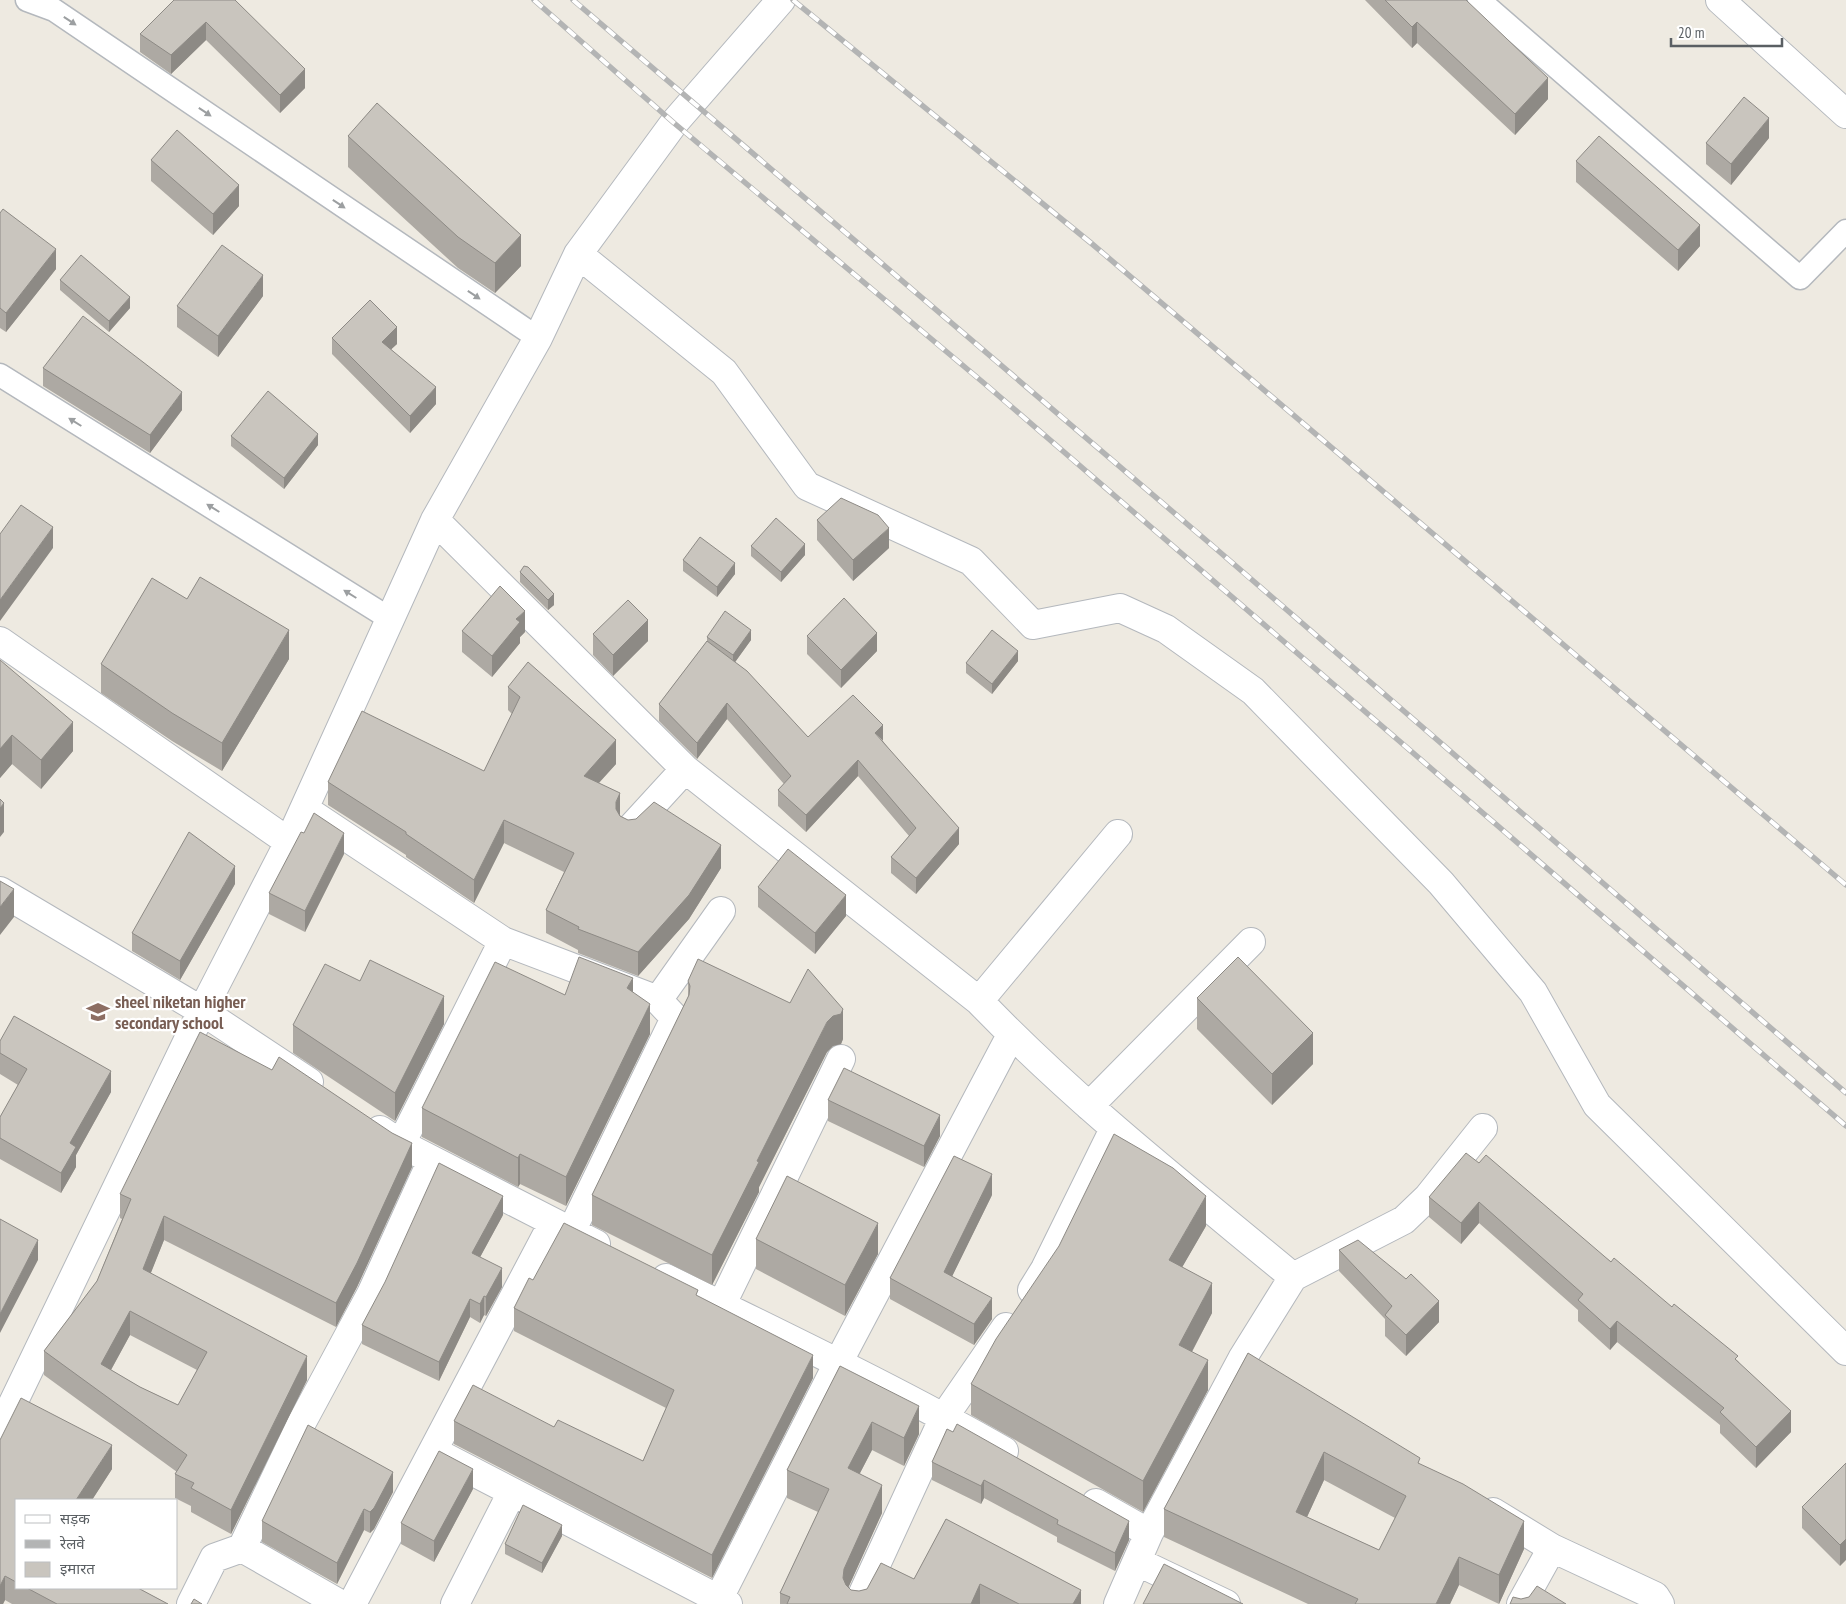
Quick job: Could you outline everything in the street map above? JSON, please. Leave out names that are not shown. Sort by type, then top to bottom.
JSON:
[{"type":"street","points":[[1,1427],[202,1012],[305,809],[436,520],[538,338],[578,254],[674,124],[781,0]]},
{"type":"street","points":[[1720,0],[1846,114]]},
{"type":"street","points":[[578,254],[724,372],[807,486],[971,561],[1033,625],[1120,608],[1166,629],[1253,691],[1441,883],[1533,992],[1597,1105],[1846,1351]]},
{"type":"street","points":[[436,520],[684,769],[979,1001],[1012,1035],[1114,1129],[1293,1277]]},
{"type":"street","points":[[0,641],[289,842]]},
{"type":"street","points":[[631,828],[684,769]]},
{"type":"street","points":[[305,809],[503,941],[658,1000],[675,1018],[562,1227],[433,1451],[406,1479],[352,1604]]},
{"type":"street","points":[[979,1001],[1118,834]]},
{"type":"street","points":[[0,891],[202,1012],[326,1094]]},
{"type":"street","points":[[658,1000],[721,911]]},
{"type":"street","points":[[401,1144],[503,941]]},
{"type":"street","points":[[1089,1106],[1251,942]]},
{"type":"street","points":[[433,1451],[721,1602],[838,1363],[1012,1035]]},
{"type":"street","points":[[721,1306],[841,1060]]},
{"type":"street","points":[[360,1116],[401,1144],[615,1253]]},
{"type":"street","points":[[1118,1604],[1138,1562],[1149,1533],[1242,1359],[1293,1277],[1404,1220],[1428,1198],[1483,1128]]},
{"type":"street","points":[[858,1604],[944,1417],[1045,1269],[1114,1129]]},
{"type":"street","points":[[192,1604],[214,1558],[242,1548],[301,1424],[371,1294],[432,1160]]},
{"type":"street","points":[[642,1266],[944,1417],[1030,1465]]},
{"type":"street","points":[[1242,1359],[1267,1374]]},
{"type":"street","points":[[301,1424],[327,1438]]},
{"type":"street","points":[[1072,1490],[1149,1533]]},
{"type":"street","points":[[455,1604],[512,1492]]},
{"type":"street","points":[[1468,1497],[1552,1548],[1655,1596],[1660,1604]]},
{"type":"street","points":[[242,1548],[340,1604]]},
{"type":"street","points":[[1520,1604],[1552,1548]]},
{"type":"street","points":[[1138,1562],[1226,1604]]},
{"type":"lane","points":[[27,0],[54,10],[538,338]]},
{"type":"lane","points":[[1479,0],[1800,278],[1846,231]]},
{"type":"lane","points":[[0,375],[392,620]]},
{"type":"building","points":[[174,0],[235,0],[305,69],[280,95],[206,22],[171,55],[140,34]]},
{"type":"building","points":[[1385,0],[1466,0],[1548,78],[1515,114],[1417,22],[1412,27]]},
{"type":"building","points":[[1744,97],[1769,118],[1731,164],[1706,143]]},
{"type":"building","points":[[377,103],[521,235],[495,263],[458,237],[348,136]]},
{"type":"building","points":[[177,130],[239,185],[213,214],[151,160]]},
{"type":"building","points":[[1599,136],[1700,225],[1678,250],[1576,161]]},
{"type":"building","points":[[3,209],[56,249],[6,313],[0,308],[0,213]]},
{"type":"building","points":[[222,245],[263,275],[218,336],[177,306]]},
{"type":"building","points":[[81,255],[130,297],[109,321],[60,280]]},
{"type":"building","points":[[370,300],[397,327],[382,342],[436,387],[410,416],[332,338]]},
{"type":"building","points":[[83,316],[182,392],[150,435],[43,368]]},
{"type":"building","points":[[268,391],[318,434],[284,478],[231,436]]},
{"type":"building","points":[[841,498],[878,515],[889,528],[853,560],[817,520]]},
{"type":"building","points":[[21,505],[53,527],[0,600],[0,534]]},
{"type":"building","points":[[776,518],[805,544],[781,572],[751,546]]},
{"type":"building","points":[[700,537],[735,563],[717,587],[683,560]]},
{"type":"building","points":[[524,566],[528,567],[554,594],[548,600],[520,572]]},
{"type":"building","points":[[200,577],[289,630],[222,743],[172,713],[101,664],[152,578],[187,599]]},
{"type":"building","points":[[500,586],[525,611],[516,619],[520,622],[492,656],[462,631]]},
{"type":"building","points":[[844,598],[877,633],[841,670],[807,636]]},
{"type":"building","points":[[628,600],[648,620],[613,655],[593,634]]},
{"type":"building","points":[[725,611],[751,630],[733,655],[707,637]]},
{"type":"building","points":[[992,630],[1018,651],[992,684],[966,663]]},
{"type":"building","points":[[707,641],[747,671],[808,737],[853,695],[883,725],[875,733],[959,828],[916,878],[891,857],[916,828],[858,760],[806,815],[778,790],[791,776],[727,703],[697,743],[659,704]]},
{"type":"building","points":[[0,660],[73,722],[41,760],[12,735],[0,749]]},
{"type":"building","points":[[528,662],[616,740],[584,776],[620,793],[616,802],[616,809],[620,816],[628,820],[636,819],[654,802],[721,845],[689,895],[638,952],[578,929],[579,927],[546,910],[574,853],[504,820],[474,880],[406,834],[406,832],[328,782],[362,711],[484,771],[520,697],[508,687]]},
{"type":"building","points":[[0,799],[4,803],[0,808]]},
{"type":"building","points":[[314,813],[344,833],[305,911],[269,893],[301,832],[304,833]]},
{"type":"building","points":[[189,832],[235,866],[180,961],[132,933]]},
{"type":"building","points":[[788,849],[846,895],[815,933],[758,887]]},
{"type":"building","points":[[0,881],[14,889],[0,907]]},
{"type":"building","points":[[579,957],[633,978],[627,988],[650,1004],[566,1177],[520,1154],[518,1158],[422,1108],[495,962],[565,995]]},
{"type":"building","points":[[1238,957],[1313,1033],[1272,1074],[1197,998]]},
{"type":"building","points":[[698,959],[790,1003],[808,969],[843,1009],[841,1014],[833,1016],[827,1022],[712,1255],[592,1195],[689,995],[690,986],[688,981]]},
{"type":"building","points":[[370,960],[444,996],[395,1093],[293,1025],[325,964],[360,981]]},
{"type":"building","points":[[14,1016],[111,1071],[70,1143],[76,1147],[61,1173],[0,1138],[0,1117],[27,1069],[0,1053],[0,1041]]},
{"type":"building","points":[[200,1032],[272,1070],[279,1057],[392,1133],[412,1143],[357,1263],[336,1303],[164,1216],[143,1269],[307,1356],[231,1510],[191,1488],[194,1483],[175,1474],[187,1455],[44,1351],[97,1281],[131,1199],[120,1194]],"holes":[[[130,1311],[207,1352],[178,1405],[140,1387],[101,1364]]]},
{"type":"building","points":[[844,1068],[940,1115],[924,1146],[828,1100]]},
{"type":"building","points":[[1114,1134],[1173,1168],[1206,1196],[1169,1260],[1212,1283],[1179,1345],[1208,1360],[1143,1481],[971,1384],[996,1339],[1059,1246]]},
{"type":"building","points":[[1466,1153],[1479,1163],[1486,1155],[1611,1262],[1614,1258],[1672,1307],[1674,1304],[1738,1356],[1735,1359],[1791,1411],[1756,1447],[1720,1412],[1724,1408],[1617,1321],[1610,1329],[1578,1300],[1583,1294],[1479,1202],[1461,1223],[1429,1197]]},
{"type":"building","points":[[954,1156],[992,1174],[944,1272],[992,1298],[974,1324],[890,1278]]},
{"type":"building","points":[[439,1163],[503,1196],[472,1253],[502,1268],[480,1304],[470,1299],[439,1362],[362,1325],[385,1282]]},
{"type":"building","points":[[787,1176],[878,1223],[845,1285],[756,1239]]},
{"type":"building","points":[[0,1219],[38,1240],[0,1314]]},
{"type":"building","points":[[564,1223],[698,1290],[696,1295],[813,1355],[712,1555],[454,1421],[473,1385],[554,1427],[558,1420],[643,1461],[674,1390],[514,1308],[529,1278],[533,1280]]},
{"type":"building","points":[[1358,1240],[1406,1279],[1411,1274],[1439,1301],[1406,1335],[1385,1315],[1392,1306],[1339,1250]]},
{"type":"building","points":[[1248,1353],[1420,1458],[1418,1463],[1463,1484],[1524,1521],[1499,1575],[1459,1557],[1436,1604],[1355,1604],[1358,1599],[1164,1509]],"holes":[[[1324,1452],[1406,1496],[1379,1550],[1296,1512]]]},
{"type":"building","points":[[840,1366],[919,1406],[904,1438],[872,1422],[848,1468],[882,1485],[844,1569],[843,1578],[846,1585],[851,1590],[867,1589],[881,1563],[914,1579],[946,1519],[1081,1590],[1073,1604],[1019,1604],[980,1584],[971,1604],[787,1604],[790,1597],[780,1593],[829,1489],[787,1470]]},
{"type":"building","points":[[21,1398],[112,1445],[77,1499],[15,1499],[15,1581],[5,1576],[0,1586],[0,1440]]},
{"type":"building","points":[[957,1424],[1129,1521],[1115,1553],[1057,1524],[1058,1520],[984,1480],[981,1486],[932,1462],[947,1429],[953,1432]]},
{"type":"building","points":[[308,1425],[393,1472],[374,1508],[370,1512],[364,1509],[337,1563],[262,1521]]},
{"type":"building","points":[[439,1451],[473,1469],[434,1541],[401,1523]]},
{"type":"building","points":[[1846,1463],[1846,1539],[1840,1545],[1802,1507]]},
{"type":"building","points":[[523,1505],[562,1525],[542,1563],[505,1544]]},
{"type":"building","points":[[1164,1564],[1243,1604],[1143,1604]]},
{"type":"building","points":[[1537,1586],[1566,1604],[1510,1604],[1513,1597],[1521,1599],[1529,1597]]},
{"type":"building","points":[[29,1589],[140,1589],[168,1604],[57,1604]]},
{"type":"building","points":[[194,1599],[202,1604],[191,1604]]},
{"type":"railway","points":[[534,0],[674,123],[985,384],[1846,1126]]},
{"type":"railway","points":[[573,0],[1207,541],[1846,1093]]},
{"type":"railway","points":[[793,0],[1091,243],[1846,885]]},
{"type":"place","name":"sheel niketan higher secondary school","points":[[98,1012]]}]
